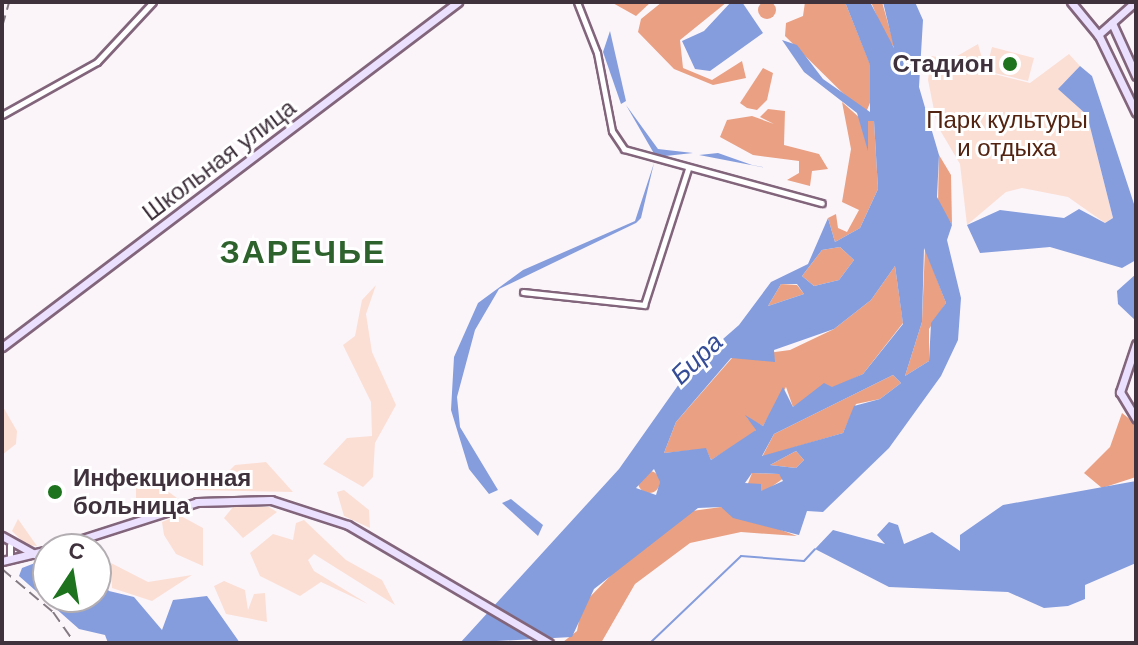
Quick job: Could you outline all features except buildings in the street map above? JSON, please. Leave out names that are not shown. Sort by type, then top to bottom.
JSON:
[{"type":"main road","name":"Школьная улица","points":[[2,347],[458,2]]},
{"type":"main road","points":[[1073,2],[1098,32],[1136,99]]},
{"type":"main road","points":[[1098,32],[1135,2]]},
{"type":"main road","points":[[1112,23],[1136,76]]},
{"type":"main road","points":[[1098,32],[1136,113]]},
{"type":"main road","points":[[1136,344],[1120,392],[1136,419]]},
{"type":"main road","points":[[101,533],[197,502],[253,498],[348,525],[549,643]]},
{"type":"main road","points":[[2,536],[10,545],[32,549]]},
{"type":"main road","points":[[2,560],[32,554]]},
{"type":"street","points":[[2,115],[91,66],[153,2]]},
{"type":"street","points":[[577,2],[597,53],[617,141],[638,156],[822,203]]},
{"type":"street","points":[[523,292],[644,305],[688,169]]},
{"type":"street","points":[[2,560],[12,555],[10,545]]},
{"type":"green space","name":"Парк культуры и отдыха","points":[[978,44],[986,72],[1030,83],[1069,54],[1080,66],[1059,89],[1087,115],[1113,218],[1105,223],[1068,197],[1022,188],[1006,192],[967,225],[960,164],[937,125],[928,80],[931,56],[952,59]]},
{"type":"green space","name":"Стадион","points":[[992,47],[1034,58],[1028,81],[986,71]]},
{"type":"green space","points":[[376,285],[366,314],[372,352],[396,405],[375,443],[373,477],[363,487],[323,464],[347,438],[372,436],[371,402],[343,345],[355,336],[362,300]]},
{"type":"green space","points":[[2,405],[17,431],[16,444],[2,455]]},
{"type":"green space","points":[[266,462],[293,492],[194,490],[197,482],[224,476],[235,465]]},
{"type":"green space","points":[[136,473],[148,477],[177,498],[136,506]]},
{"type":"green space","points":[[344,490],[369,510],[370,528],[344,516],[337,492]]},
{"type":"green space","points":[[233,507],[269,507],[277,512],[243,538],[224,518]]},
{"type":"green space","points":[[179,515],[203,528],[203,566],[176,554],[164,535],[162,522]]},
{"type":"green space","points":[[18,519],[32,539],[32,546],[26,545],[12,531]]},
{"type":"green space","points":[[304,520],[346,560],[382,580],[395,605],[314,554],[308,560],[314,571],[368,604],[321,582],[300,596],[260,576],[250,553],[273,534],[293,540],[296,523]]},
{"type":"green space","points":[[112,564],[148,582],[192,575],[152,601],[112,588]]},
{"type":"green space","points":[[224,581],[245,590],[248,610],[254,594],[265,593],[267,622],[226,614],[214,586]]},
{"type":"shaded area","points":[[767,1],[776,10],[767,19],[758,10]]},
{"type":"shaded area","points":[[611,2],[651,2],[636,16]]},
{"type":"shaded area","points":[[662,2],[727,2],[680,40],[683,68],[712,80],[742,61],[746,78],[713,85],[674,69],[638,32],[641,19]]},
{"type":"shaded area","points":[[805,2],[845,2],[870,64],[874,93],[865,115],[785,36],[786,23],[803,16]]},
{"type":"shaded area","points":[[871,2],[882,2],[895,48],[886,38]]},
{"type":"shaded area","points":[[763,68],[773,73],[767,100],[757,110],[747,108],[740,103]]},
{"type":"shaded area","points":[[842,102],[861,119],[868,149],[868,121],[874,121],[878,189],[860,228],[835,242],[828,218],[836,214],[838,228],[847,232],[859,210],[842,202],[851,149]]},
{"type":"shaded area","points":[[768,109],[785,111],[784,145],[819,154],[828,169],[812,171],[810,186],[787,180],[799,173],[799,161],[753,155],[720,137],[727,120],[752,116],[774,124],[760,117]]},
{"type":"shaded area","points":[[939,155],[951,175],[952,225],[938,203]]},
{"type":"shaded area","points":[[840,247],[854,260],[839,280],[814,286],[802,276],[822,250]]},
{"type":"shaded area","points":[[925,248],[946,303],[929,329],[929,361],[905,376],[922,322]]},
{"type":"shaded area","points":[[895,266],[903,323],[863,374],[793,407],[786,387],[763,426],[747,418],[758,427],[753,434],[711,460],[706,449],[664,453],[676,422],[732,358],[790,350],[834,329],[871,300]]},
{"type":"shaded area","points":[[781,284],[797,285],[804,294],[768,306]]},
{"type":"shaded area","points":[[893,375],[901,383],[880,399],[856,404],[843,433],[762,457],[774,434]]},
{"type":"shaded area","points":[[1122,413],[1136,424],[1136,477],[1102,488],[1084,473],[1110,447]]},
{"type":"shaded area","points":[[796,451],[804,460],[796,468],[770,465]]},
{"type":"shaded area","points":[[649,471],[657,474],[660,482],[657,490],[649,493],[641,490],[638,482],[641,474]]},
{"type":"shaded area","points":[[752,473],[779,474],[784,478],[764,492],[747,486]]},
{"type":"shaded area","points":[[721,507],[797,536],[741,532],[690,543],[635,584],[601,643],[563,642],[577,631],[582,605],[623,563],[692,511]]},
{"type":"water","points":[[731,2],[742,2],[763,33],[710,71],[695,69],[682,41],[704,31]]},
{"type":"water","points":[[845,2],[870,2],[894,48],[883,2],[915,2],[923,20],[919,87],[939,155],[937,197],[952,225],[947,240],[961,298],[958,340],[941,376],[889,448],[823,512],[807,511],[799,535],[733,518],[721,507],[698,508],[594,589],[572,637],[460,643],[619,469],[691,367],[739,325],[771,282],[808,264],[828,218],[835,242],[860,228],[878,189],[874,121],[868,121],[868,151],[857,113],[804,72],[782,40],[797,45],[823,79],[870,112],[870,65]],"holes":[[[840,247],[854,260],[839,280],[814,286],[802,276],[822,250]],[[924,248],[946,303],[931,323],[929,361],[905,376],[922,322]],[[895,266],[903,324],[863,374],[832,387],[824,383],[793,407],[783,387],[763,426],[745,415],[756,430],[711,460],[706,448],[664,453],[676,422],[731,358],[775,362],[774,350],[834,329],[871,300]],[[781,284],[797,284],[804,294],[768,306]],[[893,375],[901,383],[880,399],[854,406],[843,433],[762,456],[774,434]],[[796,451],[804,460],[796,468],[770,465]],[[654,469],[660,482],[656,495],[636,488]],[[752,473],[779,474],[783,481],[761,491],[761,484],[745,483]]]},
{"type":"water","points":[[610,31],[626,101],[621,104],[603,52]]},
{"type":"water","points":[[1080,66],[1092,76],[1135,207],[1136,260],[1122,268],[1050,247],[980,253],[967,225],[1000,210],[1064,218],[1079,209],[1105,223],[1113,218],[1087,115],[1058,89]]},
{"type":"water","points":[[626,105],[658,149],[693,153],[656,157]]},
{"type":"water","points":[[718,153],[752,165],[793,173],[699,155]]},
{"type":"water","points":[[654,163],[641,218],[636,223],[499,289],[475,330],[457,397],[460,427],[498,490],[489,494],[469,469],[451,410],[454,357],[478,303],[523,270],[635,221]]},
{"type":"water","points":[[1136,274],[1136,321],[1118,304],[1117,291]]},
{"type":"water","points":[[1136,481],[1136,563],[1085,585],[1085,599],[1068,606],[1044,608],[1008,592],[889,587],[815,549],[833,530],[885,544],[877,535],[889,522],[898,525],[904,544],[932,532],[960,551],[960,535],[1003,505]]},
{"type":"water","points":[[511,499],[543,525],[538,536],[502,503]]},
{"type":"water","points":[[32,564],[32,587],[19,576],[22,568]]},
{"type":"water","points":[[112,592],[134,597],[162,630],[173,600],[207,596],[240,643],[108,643],[105,635],[79,629],[61,613],[112,613]]},
{"type":"waterway","points":[[650,643],[741,556],[804,561],[815,549]]},
{"type":"railway","points":[[2,27],[9,2]]},
{"type":"railway","points":[[2,569],[53,612],[75,643]]},
{"type":"place","name":"Стадион","points":[[1010,64]]},
{"type":"place","name":"Инфекционная больница","points":[[55,492]]},
{"type":"district","name":"ЗАРЕЧЬЕ","points":[[303,252]]},
{"type":"water label","name":"Бира","points":[[697,359]]}]
